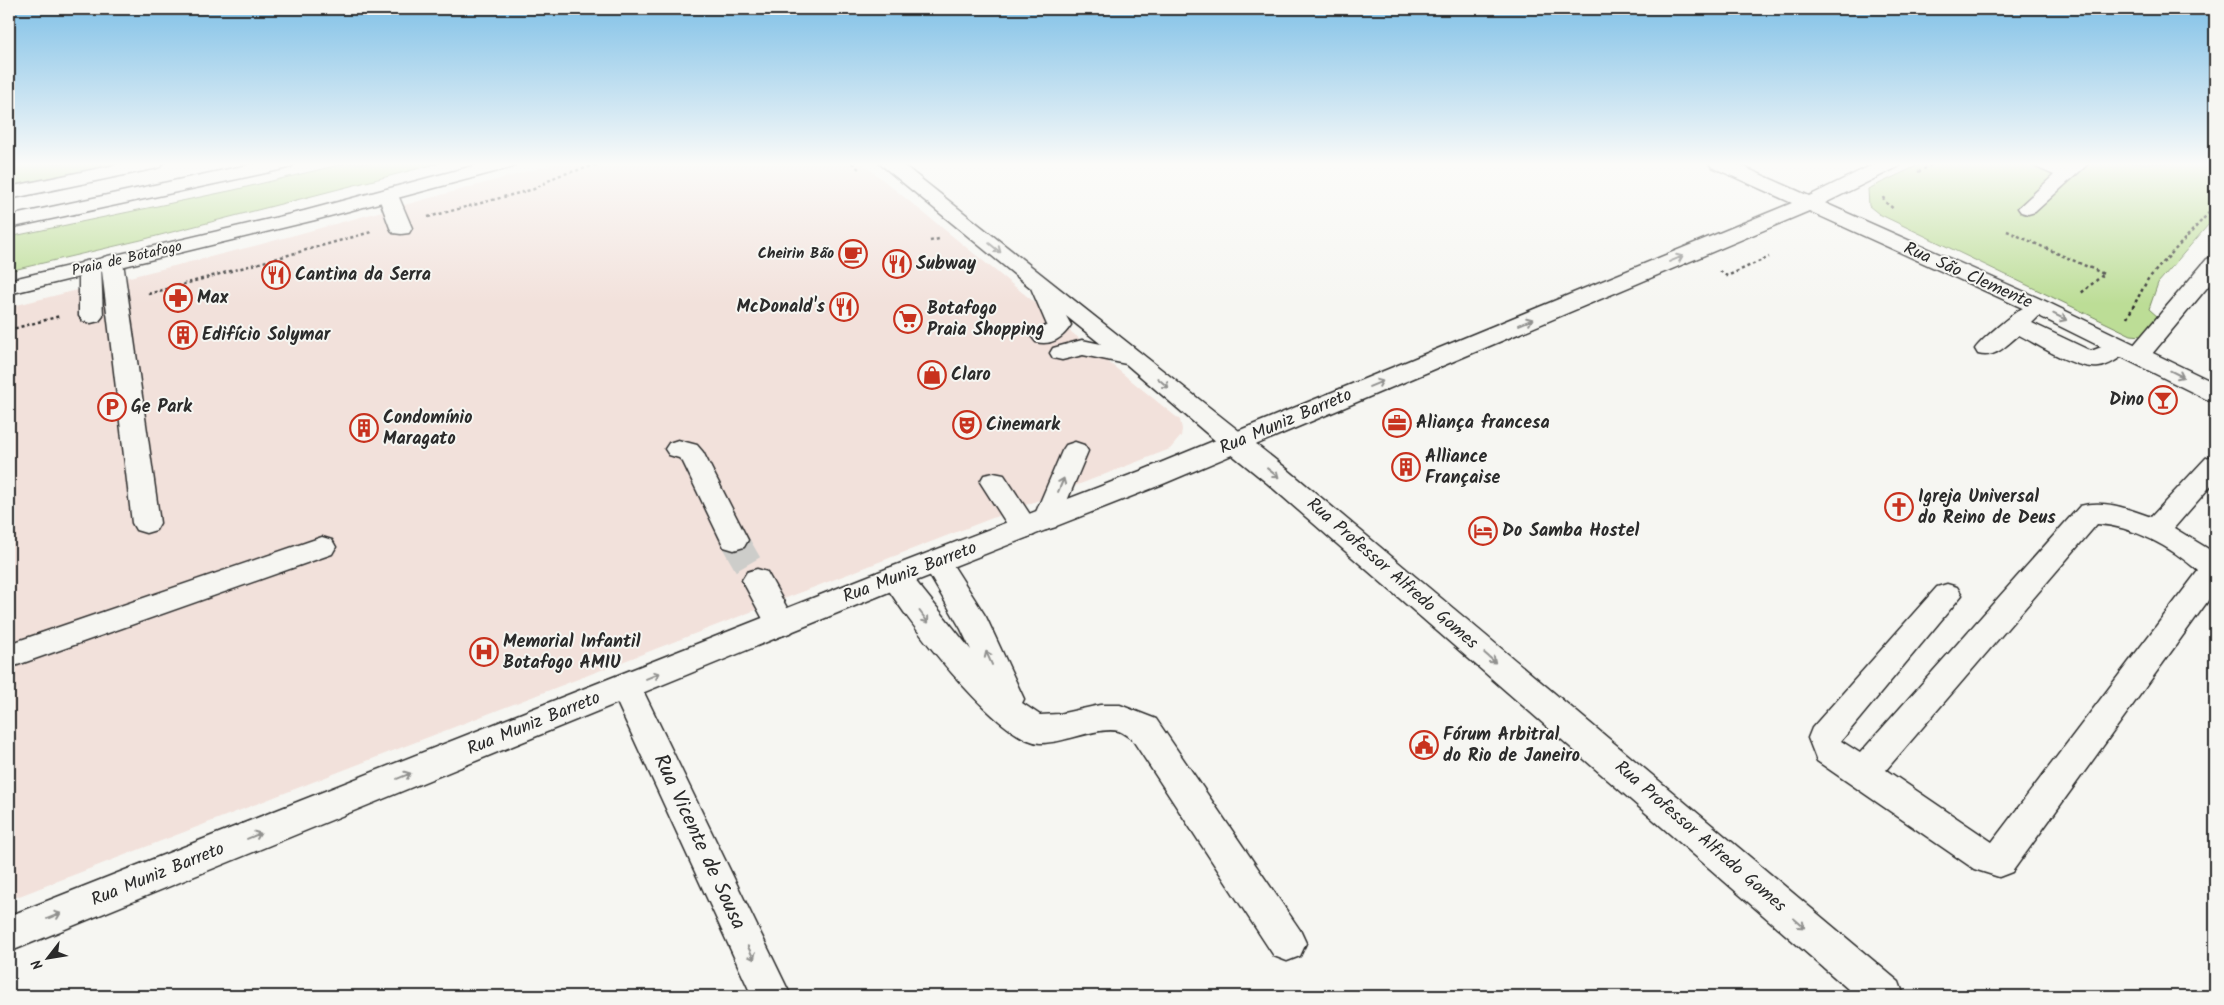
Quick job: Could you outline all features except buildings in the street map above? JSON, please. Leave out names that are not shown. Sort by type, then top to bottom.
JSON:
[{"type":"main road","points":[[9,222],[65,210]]},
{"type":"main road","name":"Praia de Botafogo","points":[[9,287],[327,210]]},
{"type":"main road","points":[[394,210],[400,226]]},
{"type":"main road","name":"Rua Professor Alfredo Gomes","points":[[948,210],[1136,360],[1234,443],[1277,476],[1885,996]]},
{"type":"main road","name":"Rua Muniz Barreto","points":[[9,934],[896,577],[1035,524],[1794,210]]},
{"type":"main road","name":"Rua São Clemente","points":[[1821,210],[2037,306],[2215,393]]},
{"type":"main road","points":[[2016,324],[2092,360],[2129,351],[2215,264]]},
{"type":"main road","points":[[101,265],[117,302],[146,523]]},
{"type":"main road","points":[[90,312],[101,265]]},
{"type":"main road","points":[[1040,283],[1058,325],[1056,330],[1044,337]]},
{"type":"main road","points":[[1988,350],[2037,306]]},
{"type":"main road","points":[[1062,353],[1072,349],[1091,348],[1136,360]]},
{"type":"main road","points":[[678,449],[688,451],[694,458],[734,540]]},
{"type":"main road","points":[[994,482],[1035,524],[1076,451]]},
{"type":"main road","points":[[2155,531],[2215,464]]},
{"type":"main road","points":[[1863,773],[2090,513],[2118,516],[2155,531],[2206,560],[2215,570],[1999,861],[1987,858],[1863,773],[1830,750],[1824,738],[1947,594]]},
{"type":"main road","points":[[9,656],[322,547]]},
{"type":"main road","points":[[936,562],[975,625],[1017,718]]},
{"type":"main road","points":[[896,577],[944,643],[1017,718],[1034,728],[1054,730],[1121,718],[1144,729],[1287,943]]},
{"type":"main road","points":[[757,580],[781,624]]},
{"type":"main road","name":"Rua Vicente de Sousa","points":[[626,687],[772,996]]},
{"type":"path","points":[[117,302],[458,210]]},
{"type":"path","points":[[1897,210],[1902,213]]},
{"type":"path","points":[[2118,315],[2126,319],[2148,279],[2211,210]]},
{"type":"path","points":[[2007,231],[2104,274],[2077,296],[2086,300]]},
{"type":"path","points":[[1745,267],[1768,257]]},
{"type":"path","points":[[9,330],[90,312]]},
{"type":"shaded area","points":[[386,210],[920,210],[1180,420],[1181,436],[1170,449],[9,900],[9,307],[258,245]]},
{"type":"green space","points":[[139,210],[258,210],[9,271],[9,237]]},
{"type":"green space","points":[[1874,210],[2215,210],[2215,217],[2158,283],[2149,309],[2158,317],[2142,336],[2131,335]]},
{"type":"tunnel","points":[[734,540],[757,580]]},
{"type":"place","name":"Cheirin Bão","points":[[853,254]]},
{"type":"place","name":"Subway","points":[[897,264]]},
{"type":"place","name":"Cantina da Serra","points":[[276,275]]},
{"type":"place","name":"Max","points":[[178,298]]},
{"type":"place","name":"McDonald's","points":[[844,307]]},
{"type":"place","name":"Botafogo Praia Shopping","points":[[908,319]]},
{"type":"place","name":"Edifício Solymar","points":[[183,335]]},
{"type":"place","name":"Claro","points":[[932,375]]},
{"type":"place","name":"Dino","points":[[2163,400]]},
{"type":"place","name":"Ge Park","points":[[112,407]]},
{"type":"place","name":"Aliança francesa","points":[[1397,423]]},
{"type":"place","name":"Cinemark","points":[[967,425]]},
{"type":"place","name":"Condomínio Maragato","points":[[364,428]]},
{"type":"place","name":"Alliance Française","points":[[1406,467]]},
{"type":"place","name":"Igreja Universal do Reino de Deus","points":[[1899,507]]},
{"type":"place","name":"Do Samba Hostel","points":[[1483,531]]},
{"type":"place","name":"Memorial Infantil Botafogo AMIU","points":[[484,652]]},
{"type":"place","name":"Fórum Arbitral do Rio de Janeiro","points":[[1424,745]]}]
